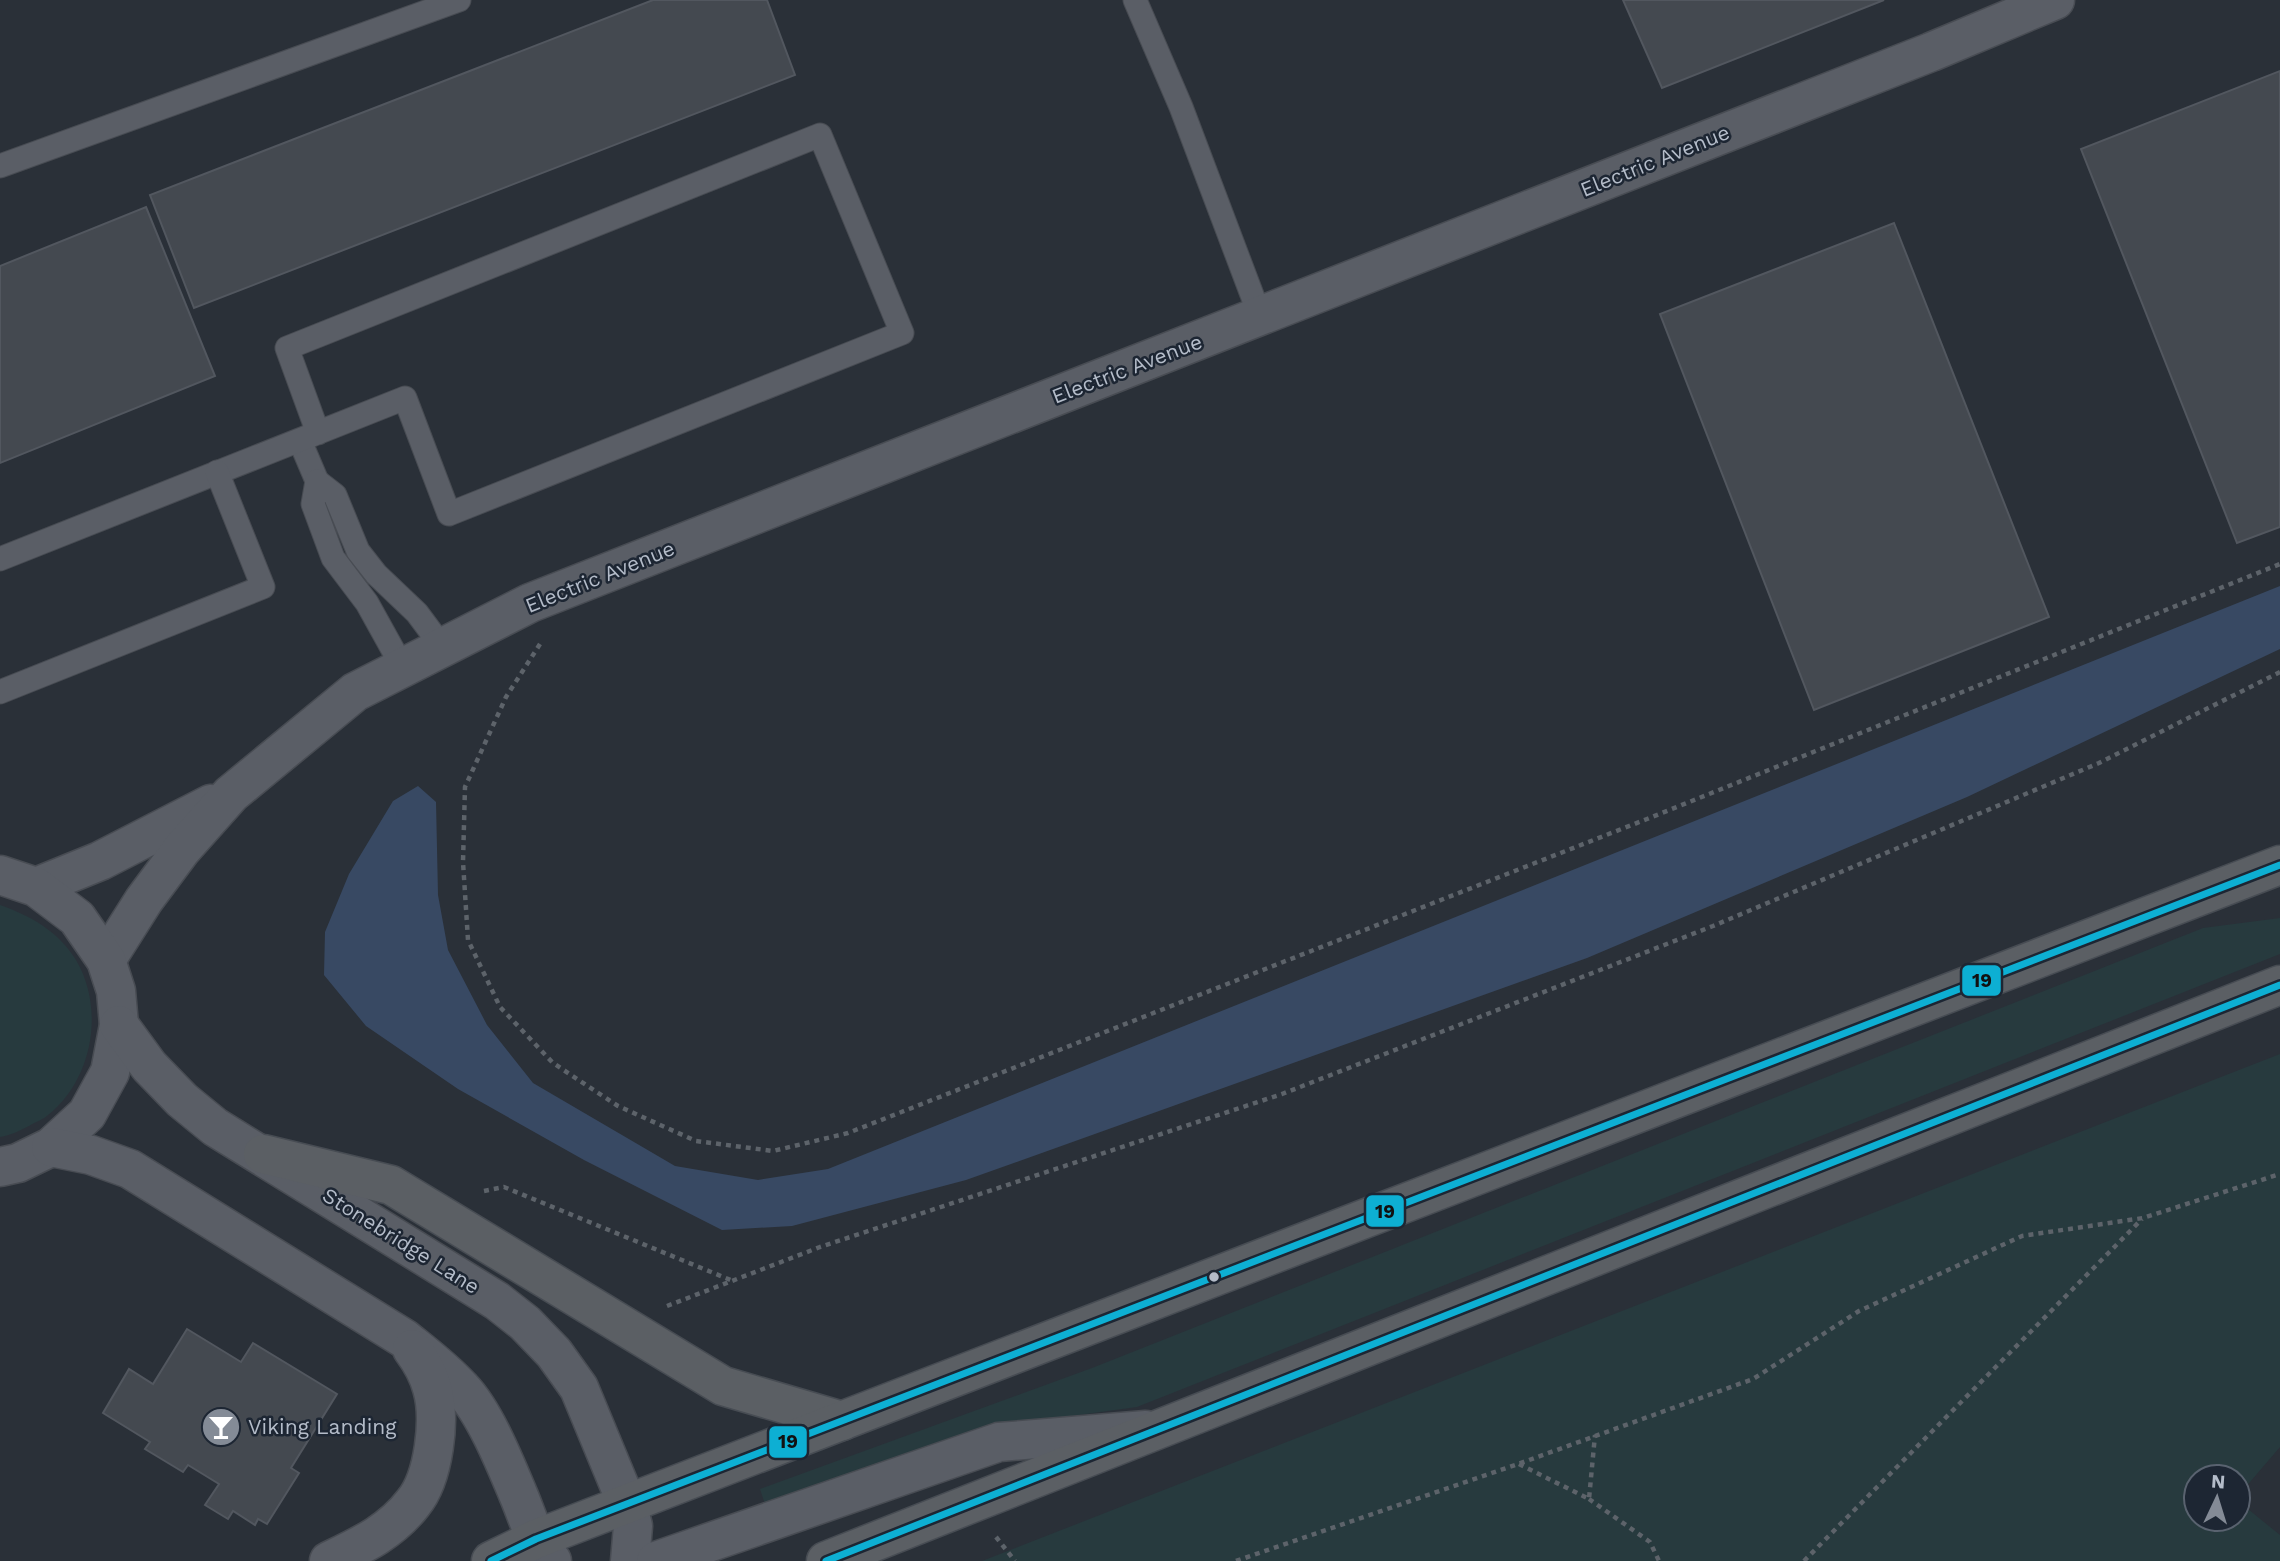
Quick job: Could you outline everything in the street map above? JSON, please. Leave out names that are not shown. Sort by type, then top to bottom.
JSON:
[{"type":"highway","points":[[491,1561],[544,1550],[627,1504],[2280,865]]},
{"type":"highway","points":[[826,1561],[2280,985]]},
{"type":"highway","points":[[263,1154],[391,1185],[723,1386],[842,1420]]},
{"type":"street","name":"Electric Avenue","points":[[106,960],[144,900],[182,849],[231,794],[355,692],[530,603],[1931,52],[2054,0]]},
{"type":"street","name":"Electric Avenue","points":[[36,887],[100,861],[231,794]]},
{"type":"street","points":[[0,875],[36,887],[77,918],[106,960],[116,991],[119,1025],[110,1072],[87,1114],[51,1147],[18,1163],[0,1167]]},
{"type":"street","points":[[2189,900],[2280,878]]},
{"type":"street","name":"Stonebridge Lane","points":[[119,1025],[149,1066],[182,1100],[215,1127],[263,1154],[497,1301],[526,1323],[554,1353],[579,1388],[627,1504],[633,1525],[630,1561]]},
{"type":"street","points":[[51,1147],[91,1155],[130,1169],[405,1339],[442,1368],[470,1399],[481,1417],[544,1550]]},
{"type":"street","points":[[329,1561],[377,1537],[414,1503],[425,1483],[435,1423],[433,1389],[423,1363],[405,1339]]},
{"type":"street","points":[[656,1561],[999,1442],[1158,1429]]},
{"type":"lane","points":[[0,166],[459,0]]},
{"type":"lane","points":[[1135,0],[1181,107],[1260,316]]},
{"type":"lane","points":[[0,559],[309,437],[405,398],[449,514],[902,333],[820,135],[287,348],[309,437],[317,481],[313,504],[333,558],[367,603],[403,668]]},
{"type":"lane","points":[[0,692],[263,587],[217,472]]},
{"type":"lane","points":[[317,481],[335,495],[358,551],[376,574],[417,614],[443,648]]},
{"type":"path","points":[[540,643],[506,697],[465,787],[463,862],[468,940],[500,1007],[552,1063],[618,1106],[696,1141],[773,1151],[848,1133],[1647,819],[2280,564]]},
{"type":"path","points":[[667,1306],[820,1247],[1282,1094],[1700,931],[2099,763],[2280,672]]},
{"type":"path","points":[[1236,1561],[1518,1464],[1753,1379],[1860,1311],[2022,1236],[2143,1218],[2280,1174]]},
{"type":"path","points":[[484,1191],[504,1187],[733,1281]]},
{"type":"path","points":[[1804,1561],[2143,1218]]},
{"type":"path","points":[[1588,1499],[1595,1435]]},
{"type":"path","points":[[1518,1464],[1588,1499],[1650,1542],[1659,1561]]},
{"type":"green space","points":[[0,905],[43,926],[69,950],[85,979],[92,1021],[84,1063],[63,1100],[44,1118],[0,1137]]},
{"type":"green space","points":[[2280,918],[2280,954],[1137,1407],[1013,1424],[765,1504],[760,1489],[1092,1368],[2203,928]]},
{"type":"green space","points":[[2280,1054],[2280,1447],[2252,1480],[2252,1463],[2182,1463],[2182,1533],[2252,1533],[2252,1512],[2280,1535],[2280,1561],[982,1561]]},
{"type":"water","points":[[2280,586],[2280,649],[1967,797],[1587,958],[966,1180],[792,1226],[722,1230],[584,1160],[458,1089],[366,1026],[324,975],[325,932],[349,874],[393,801],[418,786],[436,802],[438,895],[448,950],[487,1025],[533,1083],[675,1166],[758,1180],[828,1169]]},
{"type":"building","points":[[653,0],[767,0],[795,75],[194,308],[150,195]]},
{"type":"building","points":[[1623,0],[1884,0],[1662,88]]},
{"type":"building","points":[[2280,71],[2280,527],[2237,543],[2081,149]]},
{"type":"building","points":[[146,207],[215,376],[0,463],[0,266]]},
{"type":"building","points":[[1894,223],[2049,617],[1814,710],[1660,314]]},
{"type":"building","name":"Viking Landing","points":[[187,1329],[241,1362],[253,1343],[337,1394],[291,1468],[299,1473],[267,1524],[258,1519],[255,1525],[233,1511],[228,1519],[205,1505],[219,1484],[188,1465],[183,1472],[145,1449],[150,1442],[103,1413],[129,1369],[153,1384]]},
{"type":"transit line","name":"19","points":[[491,1561],[536,1539],[2280,865]]},
{"type":"transit line","name":"19","points":[[826,1561],[2280,985]]},
{"type":"place","name":"Viking Landing","points":[[221,1427]]}]
